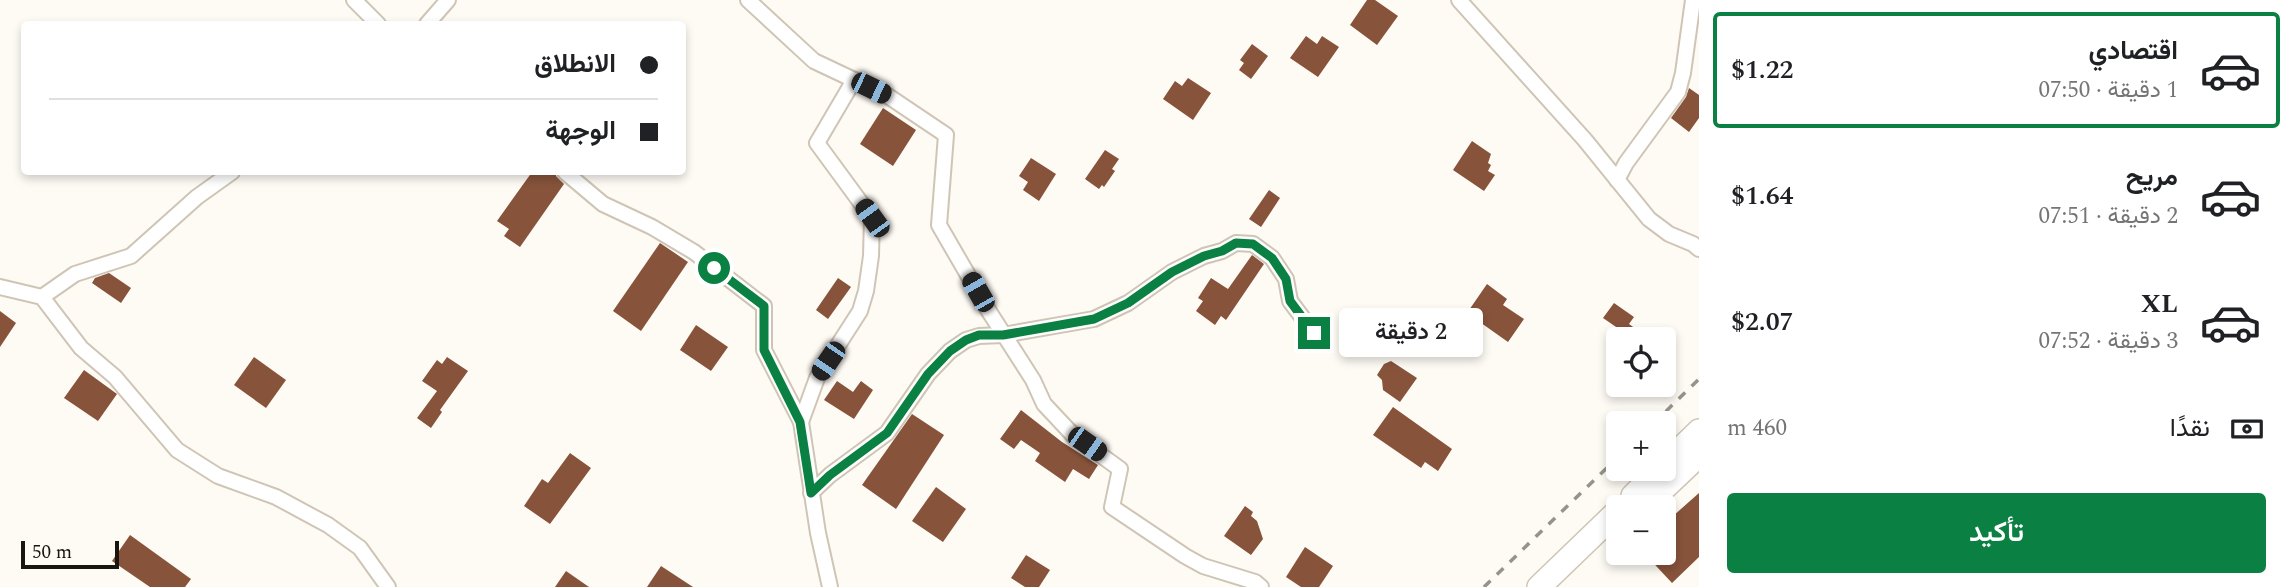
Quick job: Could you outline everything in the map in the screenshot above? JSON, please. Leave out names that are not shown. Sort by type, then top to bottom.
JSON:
[{"type":"main road","points":[[1676,453],[1699,431]]},
{"type":"main road","points":[[1658,495],[1698,459]]},
{"type":"main road","points":[[1634,495],[1648,481]]},
{"type":"main road","points":[[1539,587],[1606,522]]},
{"type":"main road","points":[[1560,587],[1606,543]]},
{"type":"street","points":[[354,0],[375,21]]},
{"type":"street","points":[[430,21],[448,0]]},
{"type":"street","points":[[748,0],[814,61],[888,96],[946,135],[939,225],[1003,335],[1033,380],[1044,404],[1073,435],[1120,469],[1112,508],[1203,566],[1255,582],[1261,587]]},
{"type":"street","points":[[1459,0],[1585,140],[1632,201],[1658,227],[1699,249]]},
{"type":"street","points":[[1617,180],[1626,163],[1678,92],[1693,0]]},
{"type":"street","points":[[800,422],[817,378],[860,311],[866,291],[871,256],[872,218],[817,143],[855,80]]},
{"type":"street","points":[[42,297],[75,274],[131,256],[197,197],[228,175]]},
{"type":"street","points":[[569,175],[603,204],[652,227],[694,252],[764,306],[764,350],[800,422],[830,587]]},
{"type":"street","points":[[811,493],[830,475],[887,433],[928,374],[950,351],[966,340],[979,335],[1003,335],[1094,319],[1128,303],[1172,272],[1236,243],[1253,244],[1272,258],[1286,279],[1290,301],[1314,333]]},
{"type":"street","points":[[0,287],[42,297],[81,348],[115,377],[177,450],[218,477],[276,497],[328,525],[360,548],[388,587]]},
{"type":"building","points":[[1367,0],[1375,0],[1398,16],[1377,45],[1350,25]]},
{"type":"building","points":[[1306,36],[1317,44],[1322,36],[1339,47],[1318,77],[1290,58]]},
{"type":"building","points":[[1252,44],[1268,56],[1251,79],[1239,70],[1244,63],[1240,60]]},
{"type":"building","points":[[1188,78],[1211,93],[1193,120],[1163,99],[1175,81],[1182,86]]},
{"type":"building","points":[[1689,88],[1699,95],[1699,118],[1689,132],[1671,118]]},
{"type":"building","points":[[883,108],[916,130],[893,166],[860,144]]},
{"type":"building","points":[[1472,141],[1491,154],[1488,171],[1495,175],[1484,191],[1453,170]]},
{"type":"building","points":[[1105,150],[1119,159],[1112,169],[1115,171],[1104,187],[1102,185],[1099,189],[1085,179]]},
{"type":"building","points":[[1031,158],[1056,174],[1039,201],[1023,190],[1028,182],[1019,176]]},
{"type":"building","points":[[530,175],[556,175],[564,184],[520,247],[504,236],[509,229],[497,221]]},
{"type":"building","points":[[1269,190],[1280,198],[1261,227],[1249,219]]},
{"type":"building","points":[[660,243],[688,262],[641,331],[613,311]]},
{"type":"building","points":[[1252,255],[1264,264],[1226,320],[1221,316],[1215,325],[1196,311],[1203,301],[1198,298],[1211,278],[1228,289]]},
{"type":"building","points":[[109,273],[131,288],[121,303],[92,283],[95,278]]},
{"type":"building","points":[[838,278],[851,287],[828,319],[816,310]]},
{"type":"building","points":[[1487,284],[1507,299],[1503,305],[1524,319],[1508,342],[1467,313]]},
{"type":"building","points":[[1614,303],[1634,317],[1629,324],[1633,327],[1616,327],[1603,318]]},
{"type":"building","points":[[0,311],[16,323],[0,347]]},
{"type":"building","points":[[696,325],[728,347],[711,371],[680,350]]},
{"type":"building","points":[[254,357],[286,380],[266,408],[234,385]]},
{"type":"building","points":[[447,357],[468,371],[440,410],[442,412],[431,428],[417,418],[437,391],[422,381],[437,360],[442,364]]},
{"type":"building","points":[[1391,361],[1417,378],[1400,402],[1383,390],[1382,380],[1377,375],[1384,364]]},
{"type":"building","points":[[84,370],[117,394],[98,421],[64,398]]},
{"type":"building","points":[[837,381],[853,392],[861,381],[873,390],[854,419],[824,400]]},
{"type":"building","points":[[1393,407],[1452,449],[1438,471],[1425,462],[1421,468],[1373,435]]},
{"type":"building","points":[[1021,410],[1062,442],[1098,465],[1089,479],[1073,469],[1065,482],[1035,461],[1040,453],[1021,440],[1014,449],[1000,439]]},
{"type":"building","points":[[912,414],[944,435],[896,509],[862,485]]},
{"type":"building","points":[[570,453],[591,468],[550,524],[524,506],[542,479],[548,483]]},
{"type":"building","points":[[936,487],[966,509],[943,542],[912,521]]},
{"type":"building","points":[[1699,493],[1699,557],[1672,583],[1655,565],[1676,565],[1676,513]]},
{"type":"building","points":[[1245,506],[1253,512],[1251,516],[1257,521],[1263,539],[1251,555],[1224,536]]},
{"type":"building","points":[[130,535],[191,579],[185,587],[150,587],[112,561]]},
{"type":"building","points":[[1305,547],[1333,566],[1319,587],[1301,587],[1286,577]]},
{"type":"building","points":[[1026,555],[1050,570],[1039,587],[1025,587],[1011,578]]},
{"type":"building","points":[[661,566],[693,587],[647,587]]},
{"type":"building","points":[[566,571],[589,587],[555,587]]},
{"type":"railway","points":[[1666,411],[1699,379]]},
{"type":"railway","points":[[1484,587],[1606,469]]},
{"type":"route","points":[[714,268],[764,306],[764,350],[800,422],[811,493],[830,475],[887,433],[928,374],[950,351],[966,340],[979,335],[1003,335],[1094,319],[1128,303],[1172,272],[1236,243],[1253,244],[1272,258],[1286,279],[1290,301],[1314,333]]}]
